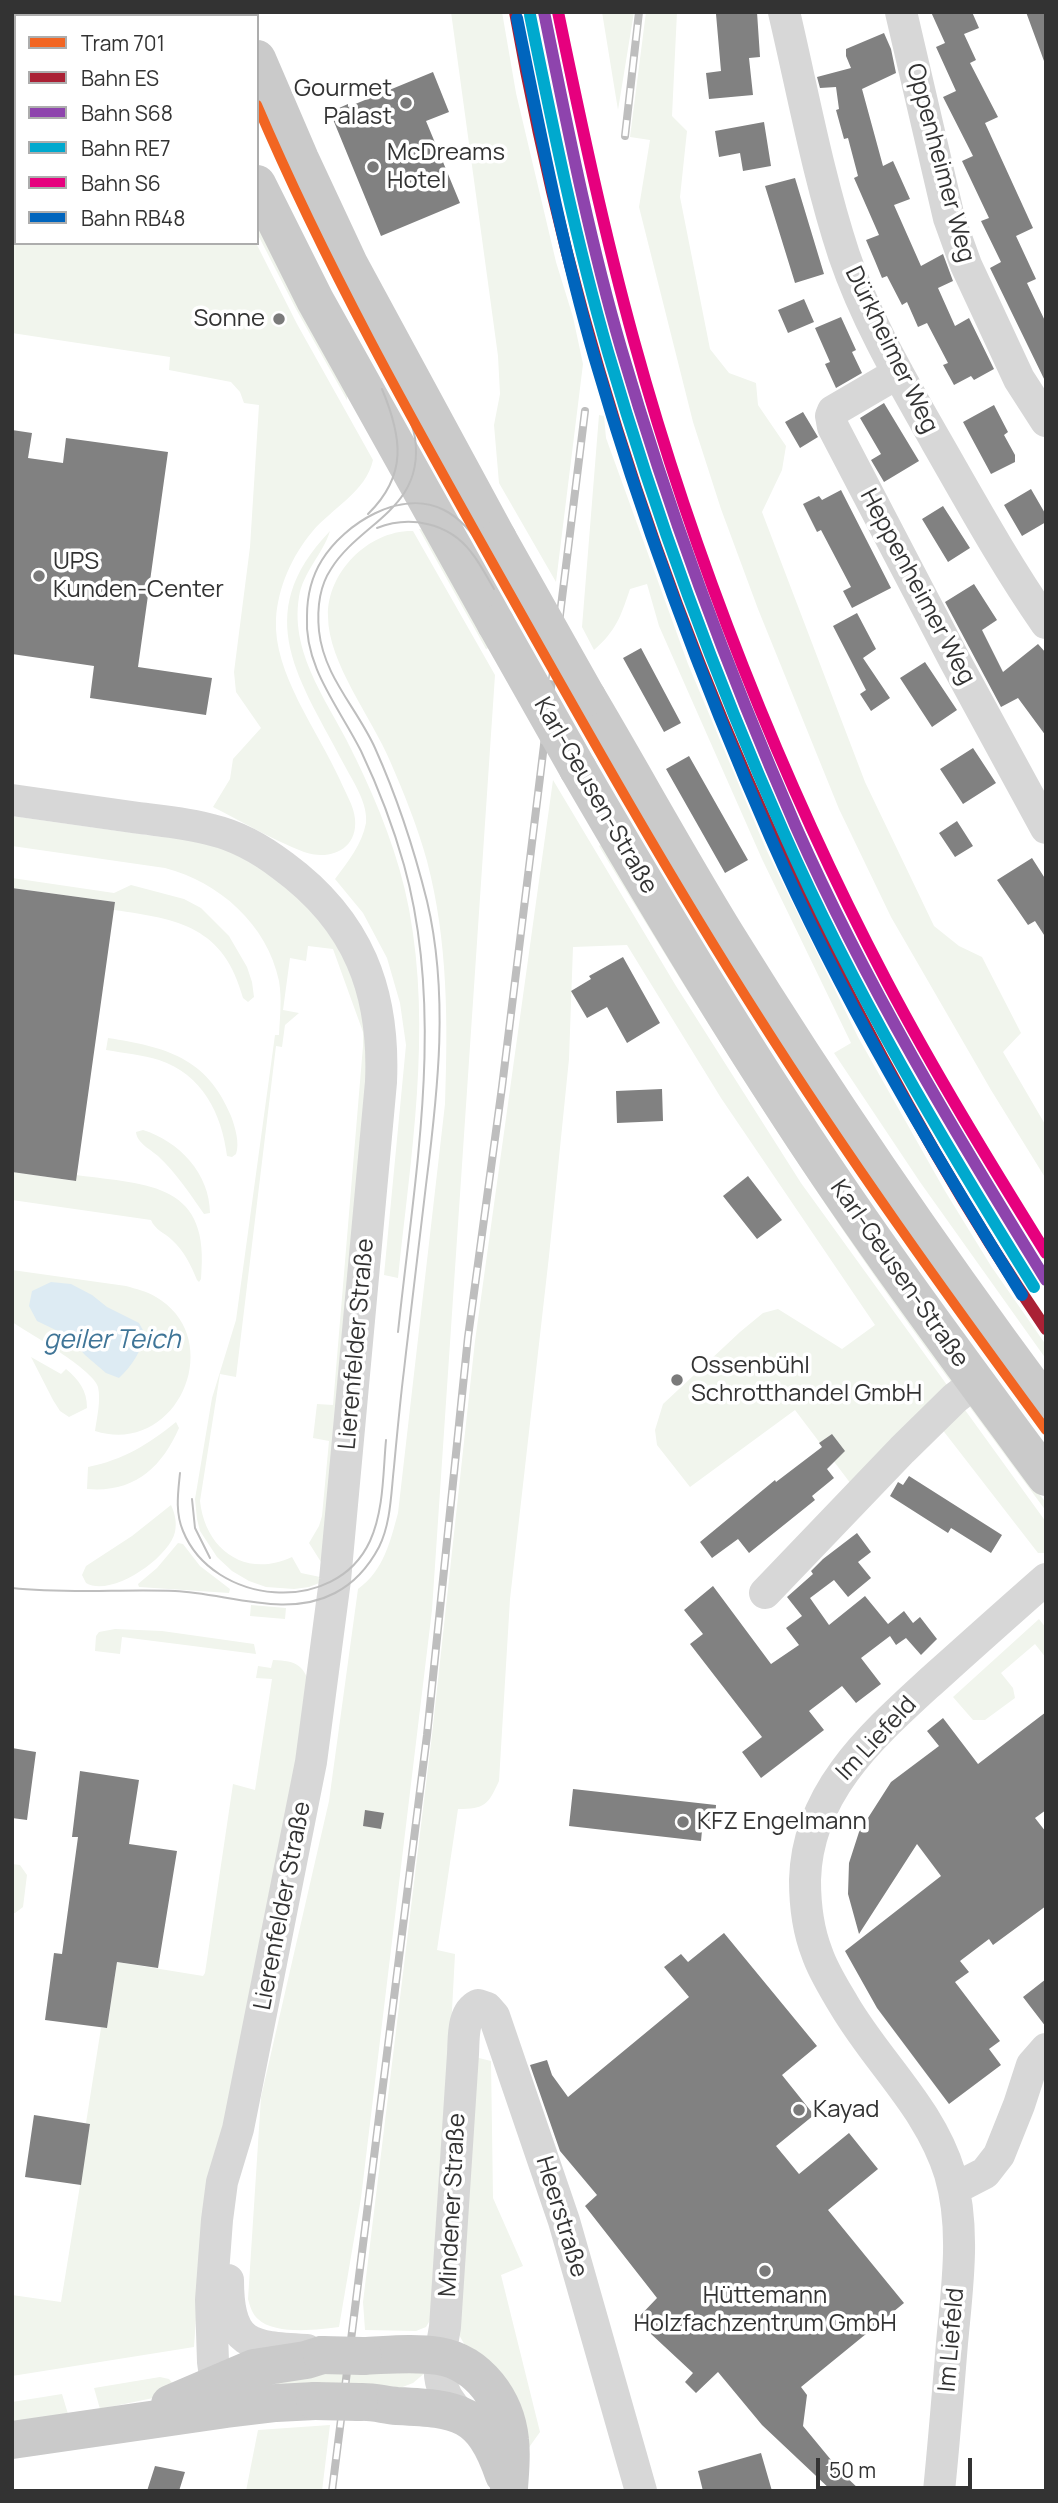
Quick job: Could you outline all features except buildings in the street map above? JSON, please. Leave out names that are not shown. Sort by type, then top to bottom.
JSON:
[{"type":"main road","name":"Karl-Geusen-Straße","points":[[259,64],[349,264],[498,540],[728,938],[813,1073],[911,1219],[1046,1405]]},
{"type":"main road","name":"Karl-Geusen-Straße","points":[[259,188],[315,300],[496,624],[694,965],[791,1119],[877,1245],[1046,1477]]},
{"type":"main road","points":[[12,2440],[108,2425],[164,2407],[220,2395],[268,2365],[322,2355],[440,2362]]},
{"type":"main road","name":"Mindener Straße","points":[[440,2362],[474,2371],[489,2386],[500,2404],[510,2440],[509,2490]]},
{"type":"main road","points":[[220,2395],[276,2403],[364,2402],[446,2411]]},
{"type":"main road","name":"Mindener Straße","points":[[446,2411],[476,2425],[491,2443],[509,2490]]},
{"type":"street","name":"Dürkheimer Weg","points":[[784,12],[822,173],[844,254],[862,302],[898,373],[1000,554],[1045,621]]},
{"type":"street","name":"Oppenheimer Weg","points":[[901,12],[949,218],[965,265],[1019,379],[1046,421]]},
{"type":"street","name":"Heppenheimer Weg","points":[[898,373],[833,411],[833,427],[1046,828]]},
{"type":"street","name":"Lierenfelder Straße","points":[[12,800],[213,830],[253,846],[313,889],[347,929],[364,962],[380,1023],[383,1051],[381,1082],[327,1647],[311,1762],[238,2129],[222,2182],[213,2256],[211,2300],[220,2395]]},
{"type":"street","name":"Karl-Geusen-Straße","points":[[765,1594],[902,1450],[955,1398],[976,1382]]},
{"type":"street","name":"Im Liefeld","points":[[939,2491],[958,2275],[954,2189],[931,2128],[911,2096],[845,2007],[817,1954],[809,1929],[805,1898],[806,1859],[813,1829],[826,1796],[846,1766],[879,1730],[1042,1588]]},
{"type":"street","name":"Heerstraße","points":[[463,2053],[467,2017],[471,2008],[478,2005],[487,2008],[494,2016],[564,2221],[641,2491]]},
{"type":"street","points":[[954,2189],[985,2173],[999,2155],[1032,2064],[1046,2049]]},
{"type":"street","name":"Mindener Straße","points":[[446,2411],[451,2404],[445,2395],[440,2362],[445,2327],[463,2053]]},
{"type":"street","name":"Lierenfelder Straße","points":[[220,2395],[239,2331],[232,2318],[228,2287],[239,2178],[238,2129]]},
{"type":"street","points":[[239,2331],[251,2342],[266,2347],[306,2350],[322,2355]]},
{"type":"street","points":[[364,2402],[378,2397],[418,2391],[426,2386],[440,2362]]},
{"type":"shaded area","points":[[12,12],[155,12],[14,14],[14,245],[257,245],[297,324],[373,460],[356,491],[320,523],[298,551],[287,572],[277,607],[277,639],[289,681],[331,761],[354,814],[355,830],[352,838],[340,850],[323,855],[304,852],[213,807],[230,779],[233,759],[261,728],[236,692],[234,672],[250,547],[259,405],[244,403],[240,392],[231,382],[169,370],[170,357],[12,333]]},
{"type":"shaded area","points":[[451,12],[502,12],[516,93],[583,364],[556,582],[499,483],[494,425],[500,394],[498,356]]},
{"type":"shaded area","points":[[602,12],[634,12],[618,110]]},
{"type":"shaded area","points":[[646,12],[677,12],[672,116],[687,131],[680,197],[710,349],[729,373],[756,383],[758,405],[786,446],[782,470],[762,512],[865,782],[934,926],[959,946],[982,957],[1021,1033],[1003,1052],[1046,1126],[1046,1179],[891,917],[839,809],[758,609],[721,509],[693,422],[639,207],[650,140],[630,137]]},
{"type":"shaded area","points":[[259,224],[347,393],[347,400],[259,237]]},
{"type":"shaded area","points":[[599,415],[604,416],[606,438],[688,664],[766,849],[858,1037],[945,1191],[991,1266],[1046,1345],[1046,1359],[920,1182],[834,1053],[851,1043],[762,859],[659,626],[647,584],[630,589],[617,622],[594,650],[582,627]]},
{"type":"shaded area","points":[[419,529],[425,530],[492,647],[486,649]]},
{"type":"shaded area","points":[[330,531],[301,588],[298,619],[300,640],[315,681],[347,740],[387,832],[405,889],[416,955],[419,1001],[417,1093],[398,1278],[384,1275],[406,1045],[400,1003],[387,958],[363,913],[335,879],[361,838],[366,823],[365,809],[300,677],[290,649],[287,620],[292,592],[305,562]]},
{"type":"shaded area","points":[[413,531],[495,675],[432,1610],[361,2198],[339,2327],[285,2329],[265,2324],[258,2319],[248,2299],[261,2097],[329,1801],[358,1589],[380,1564],[389,1545],[398,1513],[445,1104],[446,1073],[443,951],[427,861],[390,761],[335,652],[328,616],[335,584],[354,557],[381,538]]},
{"type":"shaded area","points":[[553,780],[676,986],[801,1183],[1046,1522],[1046,1553],[1038,1553],[938,1424],[854,1488],[795,1410],[690,1487],[657,1445],[655,1430],[663,1404],[763,1313],[778,1309],[842,1349],[875,1325],[721,1098],[627,945],[573,947],[569,1059],[510,1599],[499,1781],[492,1796],[484,1804],[458,1809],[437,1950],[455,1954],[436,2310],[426,2327],[416,2331],[365,2330],[363,2302],[432,1735],[475,1341]]},
{"type":"shaded area","points":[[12,816],[161,837],[164,827],[266,863],[345,945],[372,1025],[327,1580],[294,1589],[266,1587],[232,1571],[217,1557],[200,1531],[195,1499],[212,1398],[236,1320],[275,1035],[279,1035],[280,988],[273,960],[264,941],[238,908],[222,895],[185,875],[165,868],[12,846]],"holes":[[[308,946],[333,949],[363,1032],[363,1046],[333,1405],[317,1404],[313,1438],[329,1441],[322,1516],[309,1543],[321,1562],[320,1577],[301,1573],[292,1557],[275,1563],[258,1564],[244,1562],[230,1555],[210,1533],[203,1518],[200,1501],[220,1374],[236,1377],[276,1046],[282,1047],[285,1025],[299,1013],[283,1010],[290,958],[306,961]]]},
{"type":"shaded area","points":[[603,843],[960,1386],[956,1389],[861,1257],[771,1122],[599,846]]},
{"type":"shaded area","points":[[12,878],[114,893],[131,885],[184,899],[201,908],[229,936],[247,967],[254,997],[248,1002],[243,998],[235,974],[224,956],[211,941],[196,931],[159,918],[114,910],[115,902],[12,888]]},
{"type":"shaded area","points":[[108,1038],[166,1051],[197,1068],[210,1080],[231,1116],[237,1140],[236,1154],[227,1156],[215,1111],[198,1085],[187,1075],[159,1060],[106,1050]]},
{"type":"shaded area","points":[[143,1130],[169,1142],[190,1161],[205,1185],[210,1213],[204,1214],[171,1170],[141,1143],[136,1132]]},
{"type":"shaded area","points":[[12,1172],[75,1181],[76,1175],[129,1182],[170,1195],[186,1207],[196,1224],[202,1247],[201,1279],[199,1282],[197,1280],[180,1249],[151,1220],[12,1200]]},
{"type":"shaded area","points":[[12,1270],[126,1286],[156,1297],[177,1316],[189,1339],[190,1365],[184,1389],[170,1411],[150,1427],[124,1434],[95,1431],[99,1398],[94,1380],[74,1362],[12,1322]]},
{"type":"shaded area","points":[[31,1357],[61,1374],[66,1369],[71,1373],[84,1391],[87,1408],[69,1417],[60,1411]]},
{"type":"shaded area","points":[[967,1396],[1046,1503],[1046,1511],[963,1398]]},
{"type":"shaded area","points":[[176,1422],[179,1428],[172,1443],[164,1455],[143,1475],[118,1487],[87,1489],[88,1467],[135,1450]]},
{"type":"shaded area","points":[[171,1505],[175,1532],[162,1553],[151,1564],[110,1585],[86,1583],[82,1575],[86,1566],[132,1536]]},
{"type":"shaded area","points":[[178,1543],[183,1544],[200,1566],[230,1589],[229,1593],[139,1587],[138,1584],[157,1568]]},
{"type":"shaded area","points":[[251,1605],[286,1608],[285,1619],[250,1616]]},
{"type":"shaded area","points":[[1039,1619],[1046,1628],[1046,1658],[1035,1644],[1001,1673],[1013,1688],[1015,1698],[985,1720],[973,1720],[953,1697]]},
{"type":"shaded area","points":[[115,1629],[162,1631],[254,1644],[256,1654],[122,1637],[120,1654],[95,1651],[96,1636],[99,1632]]},
{"type":"shaded area","points":[[273,1660],[299,1666],[306,1675],[311,1690],[202,2232],[194,2347],[12,2376],[12,2295],[61,2302],[90,2124],[86,2123],[101,2028],[107,2028],[117,1962],[203,1976],[205,1973],[233,1784],[255,1790],[272,1679],[256,1678],[258,1666],[271,1668]]},
{"type":"shaded area","points":[[12,1864],[20,1865],[27,1875],[23,1907],[15,1913],[12,1913]]},
{"type":"shaded area","points":[[471,2056],[491,2061],[493,2198],[523,2266],[501,2275],[540,2432],[525,2453],[458,2333]]},
{"type":"shaded area","points":[[426,2372],[413,2383],[400,2388],[289,2390],[259,2374]]},
{"type":"shaded area","points":[[160,2377],[169,2379],[177,2389],[163,2396],[100,2409],[94,2388]]},
{"type":"shaded area","points":[[62,2394],[68,2414],[12,2423],[12,2402]]},
{"type":"shaded area","points":[[330,2425],[322,2491],[246,2491],[258,2430]]},
{"type":"water","name":"geiler Teich","points":[[51,1282],[71,1284],[139,1323],[145,1334],[141,1346],[132,1363],[119,1378],[106,1373],[68,1336],[37,1321],[29,1306],[32,1291]]},
{"type":"tram line","name":"701","points":[[259,110],[315,231],[377,353],[600,754],[662,859],[758,1016],[862,1174],[1046,1430]]},
{"type":"tram line","points":[[12,1588],[53,1591],[175,1591],[256,1602],[296,1604],[335,1593],[348,1584],[371,1561],[383,1538],[390,1508],[434,1114],[439,1043],[438,971],[427,901],[404,823],[368,733],[327,663],[322,648],[318,615],[321,591],[331,569],[343,553],[388,512],[410,482],[415,462],[414,431],[393,386]]},
{"type":"tram line","points":[[368,514],[390,485],[398,455],[394,423],[382,389]]},
{"type":"tram line","points":[[398,1332],[423,1097],[423,980],[416,922],[404,865],[379,793],[361,751],[317,670],[308,635],[308,601],[315,573],[332,547],[359,523],[392,507],[410,503],[427,504],[444,510],[463,524],[488,555]]},
{"type":"tram line","points":[[377,528],[415,522],[428,524],[452,534],[471,552],[494,589]]},
{"type":"tram line","points":[[180,1473],[179,1517],[183,1531],[198,1556],[220,1574],[246,1587],[275,1592],[303,1591],[330,1582],[353,1565],[370,1541],[380,1504],[386,1440]]},
{"type":"tram line","points":[[192,1499],[195,1528],[210,1558]]},
{"type":"railway","points":[[625,136],[639,12]]},
{"type":"railway","points":[[332,2491],[427,1735],[468,1337],[502,1087],[585,411]]},
{"type":"rail line","name":"ES","points":[[515,12],[539,134],[600,374],[679,609],[724,724],[827,950],[877,1047],[957,1190],[1046,1329]]},
{"type":"rail line","name":"S68","points":[[544,12],[609,307],[659,470],[747,709],[796,827],[852,944],[945,1114],[1046,1280]]},
{"type":"rail line","name":"S6","points":[[558,12],[584,136],[634,341],[684,504],[743,667],[811,827],[886,980],[963,1118],[1046,1253]]},
{"type":"rail line","name":"RE7","points":[[530,15],[575,226],[608,352],[667,535],[734,715],[811,892],[870,1008],[933,1121],[1034,1287]]},
{"type":"rail line","name":"RB48","points":[[517,18],[582,314],[632,479],[697,661],[771,839],[827,957],[888,1071],[1022,1295]]},
{"type":"place","name":"Gourmet Palast","points":[[406,103]]},
{"type":"place","name":"McDreams Hotel","points":[[373,167]]},
{"type":"place","name":"Sonne","points":[[279,319]]},
{"type":"place","name":"UPS Kunden-Center","points":[[39,576]]},
{"type":"place","name":"Ossenbühl Schrotthandel GmbH","points":[[677,1380]]},
{"type":"place","name":"KFZ Engelmann","points":[[683,1822]]},
{"type":"place","name":"Kayad","points":[[799,2110]]},
{"type":"place","name":"Hüttemann Holzfachzentrum GmbH","points":[[765,2271]]}]
